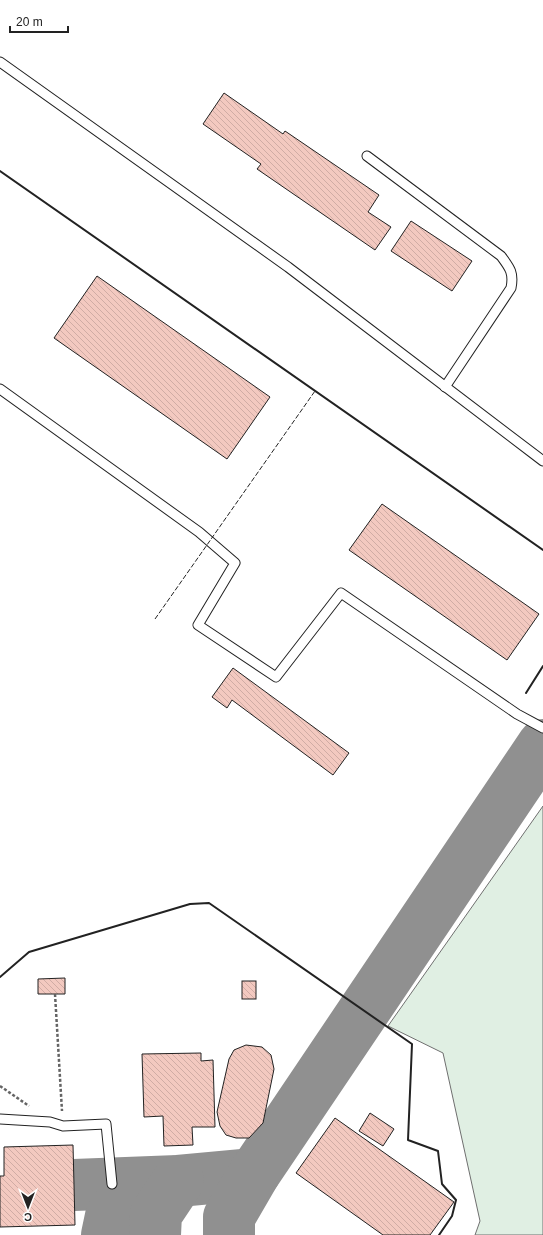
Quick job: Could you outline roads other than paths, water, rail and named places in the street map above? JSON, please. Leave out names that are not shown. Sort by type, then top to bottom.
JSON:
[{"type":"lane","points":[[0,62],[288,267],[543,461]]},
{"type":"lane","points":[[367,156],[501,256],[510,268],[513,279],[511,288],[445,387]]},
{"type":"lane","points":[[0,389],[199,532],[235,563],[198,625],[276,677],[341,593],[516,714],[543,728]]},
{"type":"lane","points":[[0,1119],[50,1122],[63,1126],[106,1124],[112,1184]]}]
